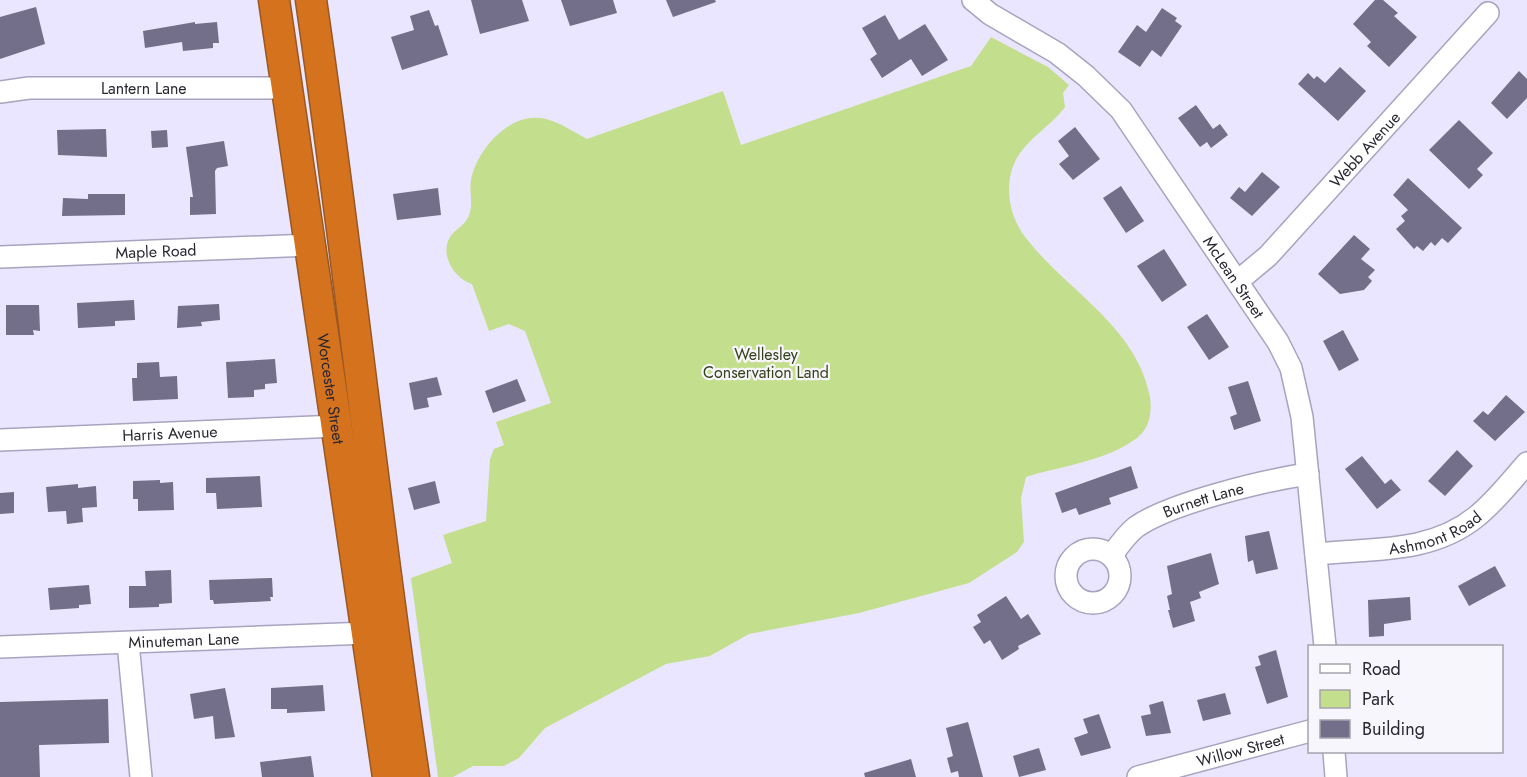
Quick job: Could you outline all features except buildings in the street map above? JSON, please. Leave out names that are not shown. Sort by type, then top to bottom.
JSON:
[{"type":"highway","name":"Worcester Street","points":[[274,0],[388,777]]},
{"type":"highway","name":"Worcester Street","points":[[312,0],[335,165],[375,500],[414,777]]},
{"type":"street","name":"McLean Street","points":[[973,0],[990,14],[1057,53],[1116,104],[1140,135],[1278,342],[1291,368],[1299,398],[1325,645]]},
{"type":"street","name":"Webb Avenue","points":[[1238,281],[1268,256],[1488,13]]},
{"type":"street","name":"Lantern Lane","points":[[0,92],[39,88],[287,88]]},
{"type":"street","name":"Maple Road","points":[[0,257],[311,245]]},
{"type":"street","name":"Harris Avenue","points":[[0,440],[338,426]]},
{"type":"street","name":"Ashmont Road","points":[[1316,554],[1417,545],[1443,538],[1478,516],[1527,463]]},
{"type":"street","name":"Burnett Lane","points":[[1112,555],[1137,527],[1167,512],[1255,485],[1308,474]]},
{"type":"street","name":"Minuteman Lane","points":[[0,647],[368,633]]},
{"type":"street","points":[[128,643],[141,777]]},
{"type":"street","name":"Willow Street","points":[[1138,777],[1308,732]]},
{"type":"street","points":[[1334,753],[1336,777]]},
{"type":"green space","name":"Wellesley Conservation Land","points":[[991,37],[1048,67],[1069,85],[1063,93],[1065,107],[1027,145],[1015,162],[1009,189],[1011,205],[1015,220],[1023,234],[1058,273],[1097,309],[1130,349],[1142,371],[1150,397],[1151,408],[1145,429],[1125,446],[1098,458],[1026,477],[1021,498],[1024,542],[1017,552],[969,583],[859,613],[749,634],[710,656],[666,664],[545,728],[519,758],[504,766],[473,766],[453,777],[438,777],[411,578],[452,563],[443,535],[486,521],[490,459],[494,449],[504,445],[496,422],[551,403],[525,331],[509,324],[489,331],[472,284],[455,272],[446,251],[450,237],[469,216],[471,180],[480,156],[488,145],[508,126],[520,120],[546,119],[587,139],[723,91],[741,145],[971,66]]}]
